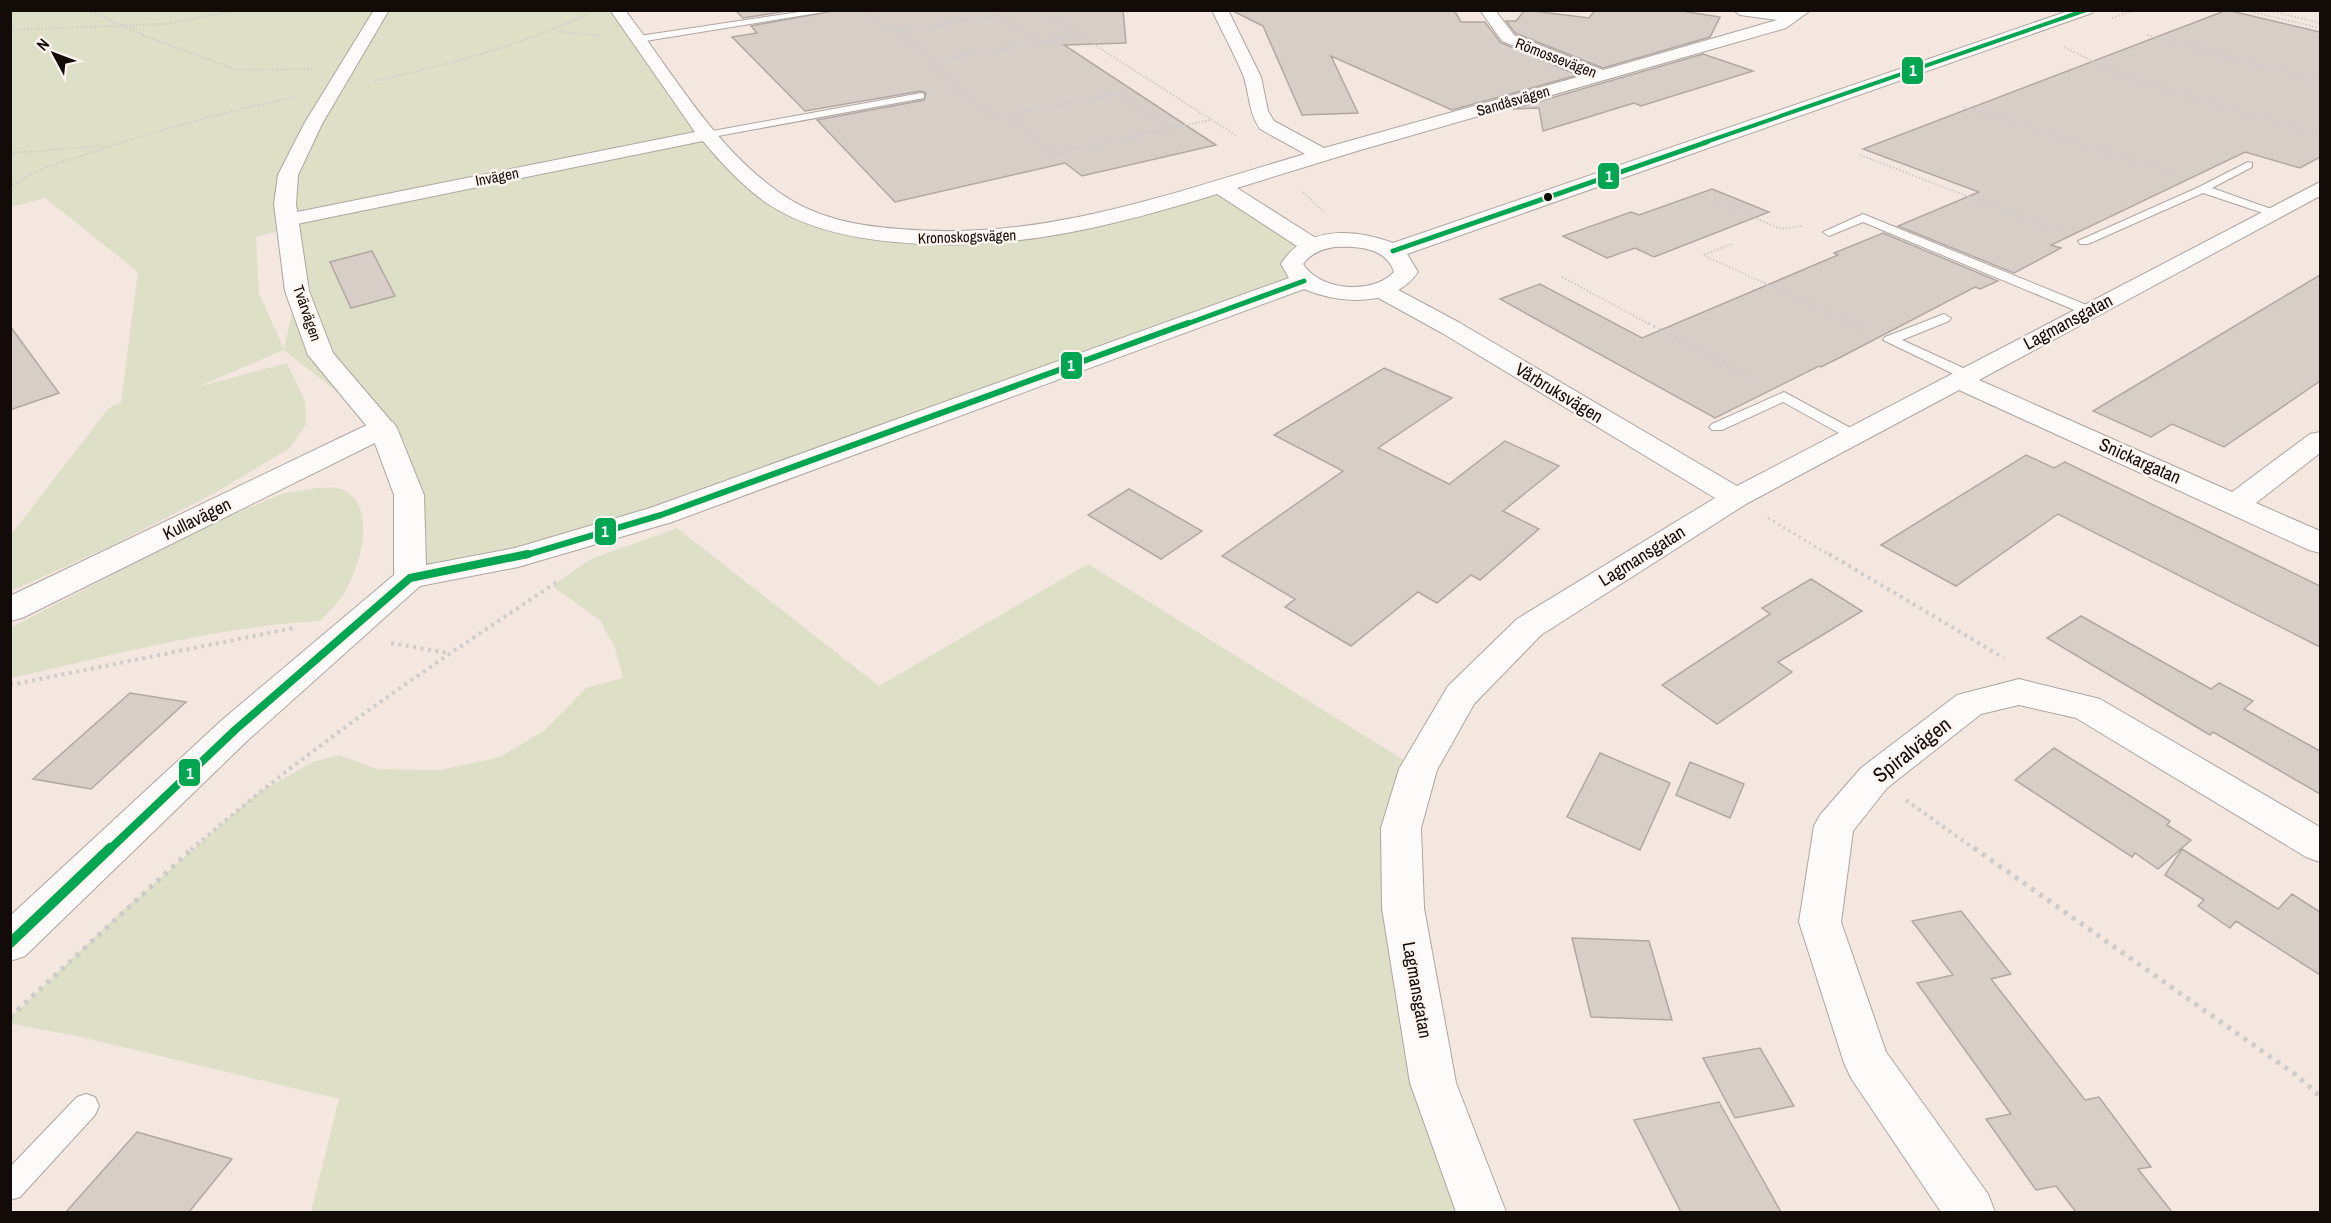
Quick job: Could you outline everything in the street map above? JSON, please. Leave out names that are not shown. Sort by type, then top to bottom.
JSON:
[{"type":"street","name":"Tvärvägen","points":[[382,10],[313,124],[288,175],[285,204],[297,291],[321,355],[383,428],[409,495],[410,578]]},
{"type":"street","name":"Kronoskogsvägen","points":[[617,10],[707,135],[758,188],[802,215],[836,226],[900,238],[960,240],[1040,233],[1110,219],[1219,186]]},
{"type":"street","points":[[1220,10],[1252,77],[1259,111],[1267,124],[1322,155]]},
{"type":"street","name":"Römossevägen","points":[[1486,10],[1508,38],[1603,76]]},
{"type":"street","points":[[1740,10],[1799,14]]},
{"type":"street","points":[[1392,251],[2087,10]]},
{"type":"street","name":"Sandåsvägen","points":[[1219,186],[1780,25],[1799,14]]},
{"type":"street","name":"Invägen","points":[[287,220],[707,135]]},
{"type":"street","points":[[1219,186],[1311,245]]},
{"type":"street","name":"Lagmansgatan","points":[[1481,1212],[1433,1083],[1403,908],[1401,828],[1418,769],[1461,695],[1529,627],[1736,498],[2320,188]]},
{"type":"street","points":[[1353,240],[1374,244],[1392,251],[1404,261],[1406,272],[1398,282],[1381,290],[1362,293],[1320,288],[1304,281],[1295,272],[1292,264],[1297,252],[1323,241],[1353,240]]},
{"type":"street","points":[[10,943],[235,729],[410,578],[518,557],[661,515],[1304,281]]},
{"type":"street","name":"Vårbruksvägen","points":[[1381,290],[1451,328],[1736,498]]},
{"type":"street","name":"Snickargatan","points":[[1963,378],[2320,543]]},
{"type":"street","name":"Kullavägen","points":[[10,610],[383,428]]},
{"type":"street","points":[[2235,504],[2320,440]]},
{"type":"street","name":"Spiralvägen","points":[[1970,1212],[1867,1063],[1820,922],[1834,826],[1874,778],[1970,704],[2019,692],[2087,708],[2320,846]]},
{"type":"lane","points":[[639,39],[832,10]]},
{"type":"lane","points":[[707,135],[921,96]]},
{"type":"lane","points":[[2084,241],[2207,187],[2248,165]]},
{"type":"lane","points":[[2207,187],[2273,213]]},
{"type":"lane","points":[[1829,232],[1863,218],[2089,311]]},
{"type":"lane","points":[[1890,340],[1944,318]]},
{"type":"lane","points":[[1890,340],[1963,378]]},
{"type":"lane","points":[[1718,427],[1784,396],[1853,435]]},
{"type":"lane","points":[[10,1187],[86,1106]]},
{"type":"path","points":[[88,10],[183,51],[237,70],[347,67]]},
{"type":"path","points":[[10,30],[165,24],[238,10]]},
{"type":"path","points":[[863,10],[887,29],[897,32],[934,61],[1079,36]]},
{"type":"path","points":[[2244,10],[2320,28]]},
{"type":"path","points":[[2267,10],[2320,23]]},
{"type":"path","points":[[375,81],[459,62],[507,47],[553,31],[591,13]]},
{"type":"path","points":[[897,32],[998,15],[1039,42]]},
{"type":"path","points":[[2023,32],[2071,49],[2126,76],[2167,91],[2320,135]]},
{"type":"path","points":[[2146,35],[2320,80]]},
{"type":"path","points":[[934,61],[932,64],[988,112],[1005,116],[1054,154],[1211,120]]},
{"type":"path","points":[[1005,116],[1118,93],[1171,128]]},
{"type":"path","points":[[10,188],[46,169],[113,144],[222,113],[296,96]]},
{"type":"path","points":[[1964,107],[2207,187]]},
{"type":"path","points":[[10,153],[113,144]]},
{"type":"path","points":[[1860,155],[2084,241]]},
{"type":"path","points":[[1718,202],[1781,229],[1806,226],[1829,232]]},
{"type":"path","points":[[1732,244],[1703,255],[1890,340]]},
{"type":"path","points":[[1562,277],[1784,396]]},
{"type":"path","points":[[1736,498],[2007,660]]},
{"type":"path","points":[[10,1017],[118,915],[259,792],[351,721],[562,579]]},
{"type":"path","points":[[10,685],[294,627],[449,653]]},
{"type":"path","points":[[1874,778],[2296,1075],[2320,1096]]},
{"type":"green space","points":[[11,11],[617,11],[758,188],[836,226],[987,239],[1219,186],[1311,245],[1297,252],[1304,281],[661,515],[410,578],[383,428],[284,350],[197,387],[287,363],[305,401],[306,424],[290,448],[211,495],[111,546],[11,591],[10,536],[108,409],[121,402],[138,272],[45,198],[11,207]],"holes":[[[288,229],[297,291],[284,349],[259,293],[256,237]]]},
{"type":"green space","points":[[318,488],[341,489],[353,497],[360,509],[363,524],[359,556],[348,586],[340,600],[320,621],[203,635],[11,678],[10,628],[205,526],[284,493]]},
{"type":"green space","points":[[677,528],[879,686],[1088,564],[1418,769],[1401,828],[1433,1083],[1481,1212],[311,1212],[339,1099],[77,1036],[11,1024],[11,1017],[118,915],[259,792],[313,762],[339,755],[376,769],[441,770],[500,757],[545,730],[586,688],[623,678],[615,648],[600,620],[552,586],[591,559]]},
{"type":"building","points":[[735,10],[794,10],[743,18]]},
{"type":"building","points":[[838,10],[1123,10],[1126,43],[1064,45],[1216,145],[1082,176],[1065,163],[895,202],[817,120],[924,100],[926,93],[921,91],[805,111],[732,37],[757,33],[751,26]]},
{"type":"building","points":[[1231,10],[1454,10],[1461,22],[1485,22],[1501,43],[1578,75],[1452,110],[1331,56],[1358,113],[1302,115],[1263,26]]},
{"type":"building","points":[[1525,10],[1589,18],[1595,10],[1675,10],[1720,17],[1710,37],[1603,68],[1515,33],[1506,21],[1516,21]]},
{"type":"building","points":[[2227,10],[2320,32],[2320,157],[2300,168],[2245,152],[2051,245],[2061,248],[2014,273],[1898,226],[1979,192],[1863,149]]},
{"type":"building","points":[[1703,54],[1753,71],[1641,106],[1634,103],[1543,131],[1539,108],[1513,109]]},
{"type":"building","points":[[1712,189],[1769,212],[1654,257],[1635,248],[1607,258],[1563,236],[1631,212],[1639,215]]},
{"type":"building","points":[[1883,233],[1998,281],[1980,289],[1975,287],[1839,358],[1715,418],[1500,299],[1540,284],[1642,338],[1838,255],[1834,253]]},
{"type":"building","points":[[372,251],[395,296],[351,308],[330,262]]},
{"type":"building","points":[[2320,275],[2320,381],[2224,447],[2172,424],[2151,437],[2093,411]]},
{"type":"building","points":[[10,326],[59,393],[10,410]]},
{"type":"building","points":[[1384,368],[1452,398],[1378,448],[1449,484],[1505,441],[1559,466],[1503,511],[1539,529],[1480,580],[1471,575],[1437,603],[1418,592],[1351,646],[1285,607],[1295,599],[1222,556],[1343,471],[1274,435]]},
{"type":"building","points":[[2026,455],[2054,468],[2065,462],[2320,586],[2320,647],[2058,514],[1956,586],[1881,545]]},
{"type":"building","points":[[1129,489],[1202,531],[1161,559],[1088,515]]},
{"type":"building","points":[[1811,579],[1862,611],[1778,662],[1792,672],[1717,724],[1662,685],[1770,614],[1762,608]]},
{"type":"building","points":[[2081,616],[2211,689],[2219,683],[2253,701],[2244,709],[2320,751],[2320,794],[2213,732],[2210,735],[2047,638]]},
{"type":"building","points":[[130,693],[186,702],[91,789],[33,779]]},
{"type":"building","points":[[2054,748],[2170,821],[2167,825],[2191,840],[2158,869],[2135,853],[2132,857],[2015,780]]},
{"type":"building","points":[[1600,753],[1670,783],[1640,850],[1567,817]]},
{"type":"building","points":[[1690,762],[1744,784],[1730,818],[1676,795]]},
{"type":"building","points":[[2182,849],[2278,909],[2292,894],[2320,912],[2320,975],[2236,921],[2230,928],[2198,906],[2204,900],[2165,875]]},
{"type":"building","points":[[1961,911],[2011,974],[1991,979],[2085,1100],[2099,1097],[2151,1167],[2138,1169],[2172,1212],[2076,1212],[2056,1186],[2036,1190],[1986,1119],[2011,1114],[1917,983],[1953,975],[1912,921]]},
{"type":"building","points":[[1572,938],[1649,941],[1672,1020],[1591,1017]]},
{"type":"building","points":[[1760,1048],[1794,1106],[1735,1118],[1703,1058]]},
{"type":"building","points":[[1719,1102],[1781,1212],[1681,1212],[1634,1120]]},
{"type":"building","points":[[137,1132],[232,1159],[189,1212],[66,1212]]},
{"type":"transit line","name":"1","points":[[1393,251],[2086,10]]},
{"type":"transit line","name":"1","points":[[10,943],[235,730],[410,578],[518,557],[661,515],[1304,281]]}]
